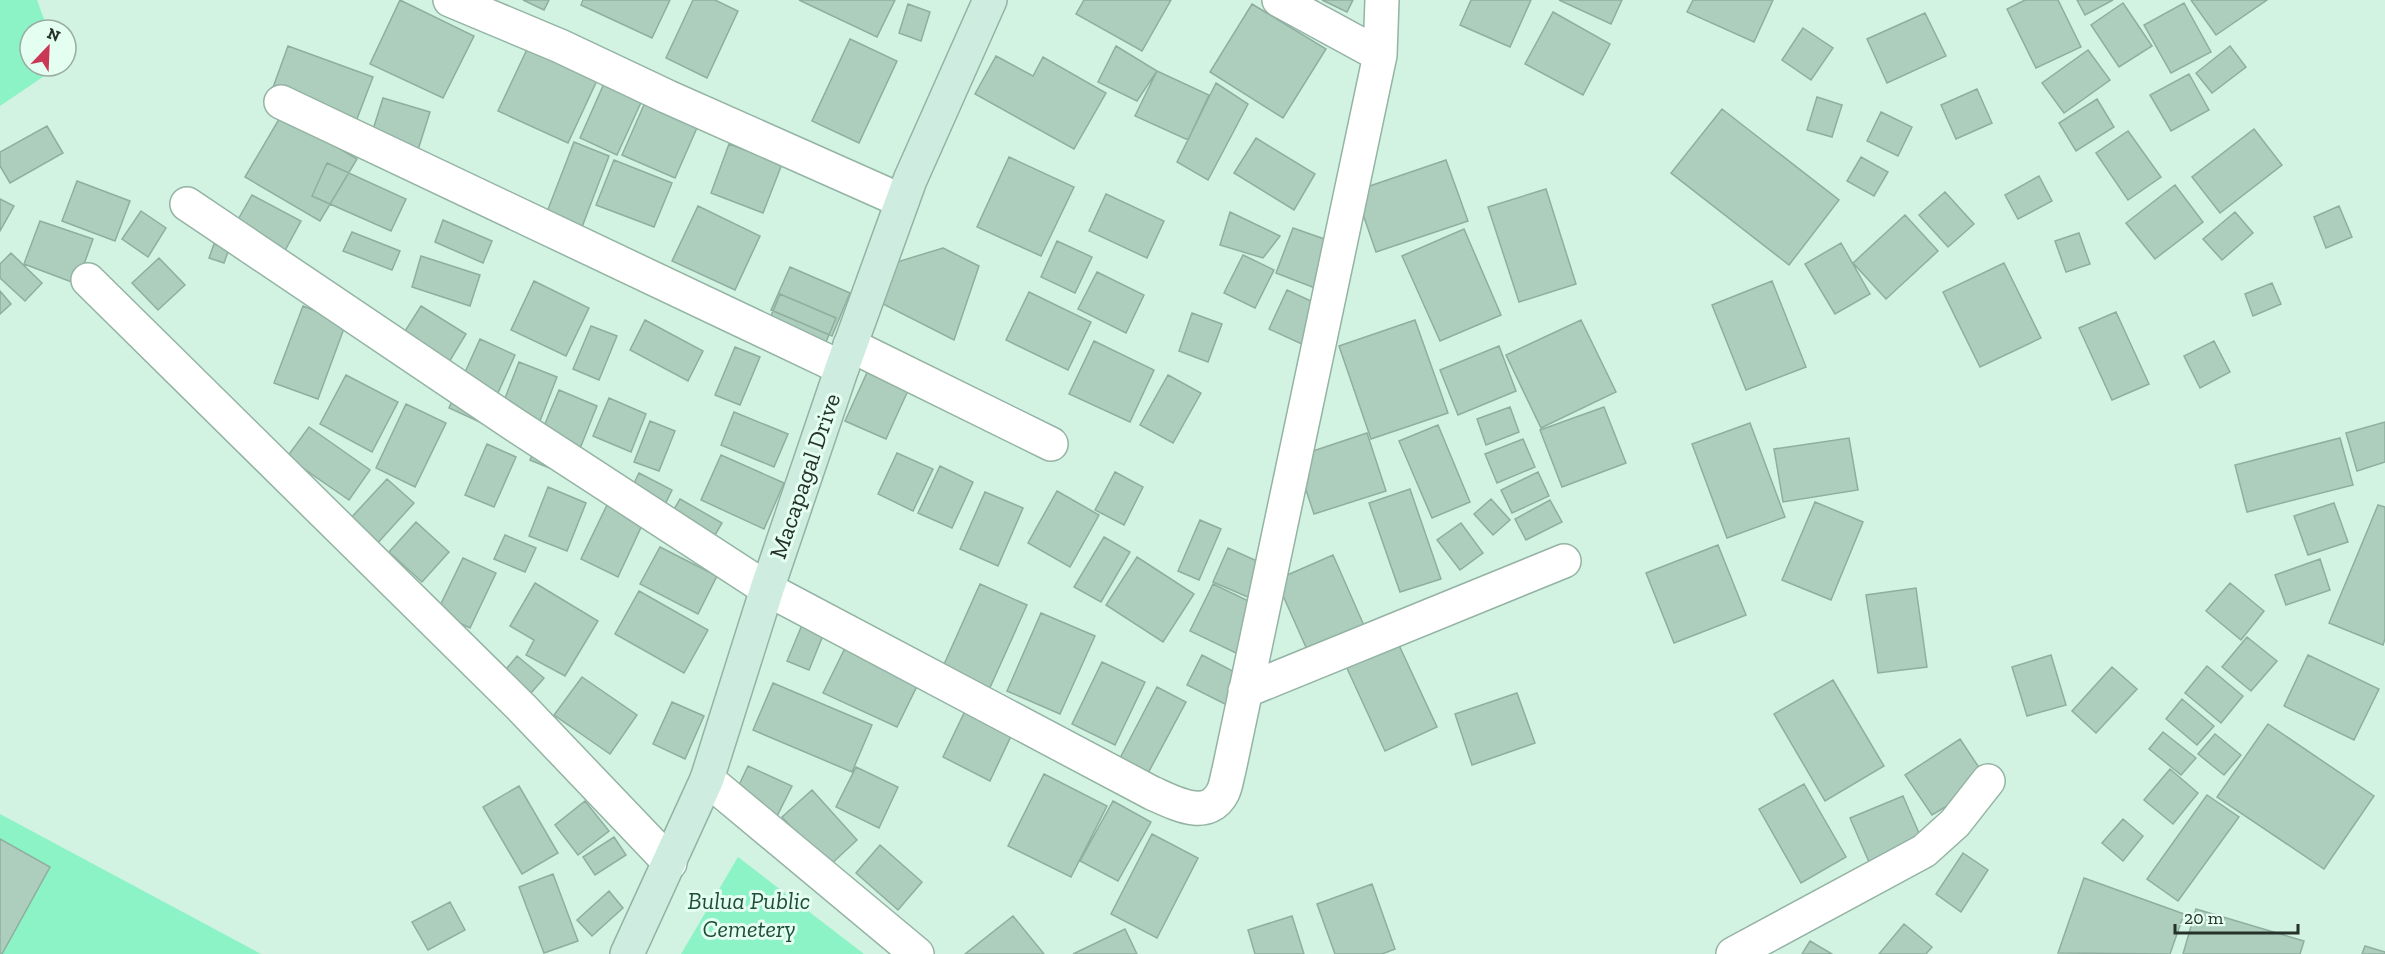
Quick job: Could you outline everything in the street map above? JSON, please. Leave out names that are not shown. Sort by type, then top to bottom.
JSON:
[{"type":"main road","name":"Macapagal Drive","points":[[627,954],[707,779],[767,589],[846,356],[902,201],[990,0]]},
{"type":"street","points":[[450,0],[560,46],[668,97],[902,201]]},
{"type":"street","points":[[1280,0],[1380,55]]},
{"type":"street","points":[[187,204],[515,425],[767,589],[1152,793],[1181,806],[1199,809],[1212,806],[1222,793],[1229,770],[1380,55],[1382,0]]},
{"type":"street","points":[[282,102],[846,356],[1051,444]]},
{"type":"street","points":[[88,280],[521,707],[670,863]]},
{"type":"street","points":[[1245,691],[1564,561]]},
{"type":"street","points":[[707,779],[917,954]]},
{"type":"street","points":[[1733,954],[1924,851],[1956,823],[1988,781]]},
{"type":"green space","points":[[0,0],[37,0],[44,18],[18,18],[18,78],[41,78],[0,106]]},
{"type":"green space","points":[[0,814],[261,954],[0,954]]},
{"type":"green space","name":"Bulua Public Cemetery","points":[[738,857],[864,954],[681,954]]},
{"type":"building","points":[[400,0],[474,36],[443,98],[370,64]]},
{"type":"building","points":[[523,0],[549,0],[544,10]]},
{"type":"building","points":[[583,0],[670,0],[652,38],[581,5]]},
{"type":"building","points":[[693,0],[715,0],[738,11],[707,78],[666,58]]},
{"type":"building","points":[[799,0],[895,0],[877,37]]},
{"type":"building","points":[[1084,0],[1171,0],[1142,51],[1076,14]]},
{"type":"building","points":[[1322,0],[1353,0],[1347,12]]},
{"type":"building","points":[[1471,0],[1531,0],[1510,47],[1460,25]]},
{"type":"building","points":[[1559,0],[1622,0],[1611,24]]},
{"type":"building","points":[[1693,0],[1773,0],[1754,42],[1687,12]]},
{"type":"building","points":[[2025,0],[2058,0],[2081,47],[2036,68],[2007,9]]},
{"type":"building","points":[[2077,0],[2113,0],[2085,15]]},
{"type":"building","points":[[2191,0],[2267,0],[2216,35]]},
{"type":"building","points":[[2123,3],[2152,46],[2119,67],[2091,25]]},
{"type":"building","points":[[2184,3],[2211,52],[2171,73],[2144,25]]},
{"type":"building","points":[[908,4],[930,12],[921,41],[899,33]]},
{"type":"building","points":[[1252,4],[1326,49],[1283,118],[1210,72]]},
{"type":"building","points":[[1553,12],[1610,44],[1583,95],[1525,64]]},
{"type":"building","points":[[1925,13],[1946,56],[1887,83],[1867,39]]},
{"type":"building","points":[[1803,28],[1833,48],[1811,80],[1782,60]]},
{"type":"building","points":[[850,39],[897,61],[859,143],[812,121]]},
{"type":"building","points":[[530,43],[599,76],[568,143],[498,111]]},
{"type":"building","points":[[288,46],[373,77],[355,124],[271,93]]},
{"type":"building","points":[[1116,46],[1157,71],[1137,101],[1098,82]]},
{"type":"building","points":[[2230,46],[2246,67],[2212,93],[2196,73]]},
{"type":"building","points":[[2088,50],[2110,80],[2064,113],[2042,83]]},
{"type":"building","points":[[996,56],[1033,76],[1043,57],[1106,93],[1074,149],[975,94]]},
{"type":"building","points":[[1157,71],[1209,95],[1188,140],[1135,116]]},
{"type":"building","points":[[2189,74],[2209,110],[2171,131],[2150,95]]},
{"type":"building","points":[[606,79],[644,96],[617,155],[580,138]]},
{"type":"building","points":[[1216,83],[1248,104],[1208,180],[1177,162]]},
{"type":"building","points":[[1977,89],[1992,123],[1956,139],[1941,105]]},
{"type":"building","points":[[1817,97],[1842,105],[1832,137],[1807,130]]},
{"type":"building","points":[[383,98],[430,112],[417,153],[370,139]]},
{"type":"building","points":[[647,98],[700,121],[675,178],[622,155]]},
{"type":"building","points":[[2097,99],[2114,127],[2076,151],[2059,123]]},
{"type":"building","points":[[1722,109],[1839,200],[1789,265],[1671,173]]},
{"type":"building","points":[[1881,112],[1912,127],[1898,156],[1867,141]]},
{"type":"building","points":[[282,114],[357,159],[320,221],[245,177]]},
{"type":"building","points":[[47,126],[63,153],[10,183],[0,166],[0,152]]},
{"type":"building","points":[[2254,129],[2282,165],[2220,213],[2192,177]]},
{"type":"building","points":[[2128,131],[2161,177],[2128,200],[2096,153]]},
{"type":"building","points":[[1256,138],[1315,174],[1294,210],[1234,173]]},
{"type":"building","points":[[574,142],[609,156],[582,227],[547,212]]},
{"type":"building","points":[[729,144],[782,164],[763,213],[711,193]]},
{"type":"building","points":[[1009,157],[1074,187],[1041,256],[977,227]]},
{"type":"building","points":[[1861,157],[1888,172],[1874,196],[1847,181]]},
{"type":"building","points":[[614,160],[672,183],[654,227],[596,205]]},
{"type":"building","points":[[1446,160],[1468,221],[1376,252],[1355,191]]},
{"type":"building","points":[[327,163],[406,199],[391,231],[312,196]]},
{"type":"building","points":[[2039,176],[2052,201],[2018,219],[2005,195]]},
{"type":"building","points":[[77,181],[130,201],[115,241],[62,221]]},
{"type":"building","points":[[2175,185],[2203,222],[2155,259],[2126,223]]},
{"type":"building","points":[[1546,189],[1576,284],[1519,302],[1488,207]]},
{"type":"building","points":[[1945,192],[1974,224],[1948,247],[1919,215]]},
{"type":"building","points":[[1106,194],[1164,221],[1147,258],[1089,231]]},
{"type":"building","points":[[252,195],[301,221],[282,256],[232,230]]},
{"type":"building","points":[[0,199],[14,206],[0,231]]},
{"type":"building","points":[[698,206],[760,236],[735,290],[672,261]]},
{"type":"building","points":[[2339,206],[2352,237],[2326,248],[2314,217]]},
{"type":"building","points":[[141,211],[166,228],[148,257],[122,239]]},
{"type":"building","points":[[1230,212],[1280,236],[1263,258],[1220,245]]},
{"type":"building","points":[[2235,212],[2253,233],[2222,260],[2203,239]]},
{"type":"building","points":[[1905,215],[1938,251],[1886,299],[1853,263]]},
{"type":"building","points":[[443,220],[492,241],[483,263],[435,242]]},
{"type":"building","points":[[40,221],[93,239],[77,284],[24,264]]},
{"type":"building","points":[[1293,228],[1333,242],[1315,288],[1276,273]]},
{"type":"building","points":[[1464,229],[1501,315],[1440,341],[1402,256]]},
{"type":"building","points":[[352,232],[400,251],[392,270],[343,251]]},
{"type":"building","points":[[2079,233],[2090,264],[2066,272],[2055,241]]},
{"type":"building","points":[[1057,241],[1092,257],[1075,293],[1041,277]]},
{"type":"building","points":[[1841,243],[1870,294],[1835,314],[1805,264]]},
{"type":"building","points":[[214,244],[229,249],[224,263],[209,258]]},
{"type":"building","points":[[943,248],[979,266],[954,340],[881,303],[897,262]]},
{"type":"building","points":[[11,253],[42,283],[25,301],[0,278],[0,264]]},
{"type":"building","points":[[1243,255],[1274,270],[1255,308],[1224,293]]},
{"type":"building","points":[[421,256],[480,275],[470,306],[412,287]]},
{"type":"building","points":[[159,258],[185,285],[158,310],[132,283]]},
{"type":"building","points":[[2004,263],[2041,338],[1980,367],[1943,292]]},
{"type":"building","points":[[790,267],[850,293],[832,336],[771,310]]},
{"type":"building","points":[[1097,272],[1144,295],[1126,333],[1078,309]]},
{"type":"building","points":[[534,281],[589,308],[566,356],[511,330]]},
{"type":"building","points":[[1772,281],[1806,367],[1746,390],[1712,305]]},
{"type":"building","points":[[2272,283],[2281,304],[2253,316],[2245,294]]},
{"type":"building","points":[[1287,290],[1322,306],[1304,345],[1269,329]]},
{"type":"building","points":[[0,291],[11,304],[0,314]]},
{"type":"building","points":[[1029,292],[1091,322],[1068,370],[1006,340]]},
{"type":"building","points":[[780,294],[836,318],[816,366],[760,343]]},
{"type":"building","points":[[303,306],[346,323],[318,399],[274,383]]},
{"type":"building","points":[[421,306],[466,334],[437,382],[391,353]]},
{"type":"building","points":[[2116,312],[2149,384],[2112,400],[2079,328]]},
{"type":"building","points":[[1192,313],[1222,324],[1208,362],[1179,351]]},
{"type":"building","points":[[645,320],[703,351],[688,381],[630,350]]},
{"type":"building","points":[[1415,320],[1448,413],[1371,439],[1339,346]]},
{"type":"building","points":[[1581,320],[1616,392],[1541,428],[1506,355]]},
{"type":"building","points":[[591,326],[617,336],[599,380],[573,369]]},
{"type":"building","points":[[480,339],[515,355],[484,424],[449,408]]},
{"type":"building","points":[[1094,341],[1154,370],[1130,422],[1069,394]]},
{"type":"building","points":[[2214,341],[2230,372],[2200,388],[2184,356]]},
{"type":"building","points":[[1499,346],[1516,391],[1458,415],[1440,370]]},
{"type":"building","points":[[735,347],[760,357],[740,405],[715,395]]},
{"type":"building","points":[[519,362],[557,377],[538,426],[500,411]]},
{"type":"building","points":[[870,366],[911,384],[886,439],[845,421]]},
{"type":"building","points":[[346,375],[398,402],[372,452],[320,424]]},
{"type":"building","points":[[1168,375],[1201,393],[1173,443],[1140,425]]},
{"type":"building","points":[[559,390],[597,406],[569,476],[530,460]]},
{"type":"building","points":[[609,398],[646,414],[631,452],[593,436]]},
{"type":"building","points":[[406,404],[446,423],[415,487],[376,468]]},
{"type":"building","points":[[1510,407],[1519,432],[1486,445],[1477,419]]},
{"type":"building","points":[[1604,407],[1626,463],[1562,487],[1540,430]]},
{"type":"building","points":[[734,412],[788,434],[774,467],[721,445]]},
{"type":"building","points":[[650,421],[675,431],[659,471],[634,462]]},
{"type":"building","points":[[2385,422],[2385,462],[2357,471],[2346,433]]},
{"type":"building","points":[[1750,423],[1785,517],[1727,538],[1692,444]]},
{"type":"building","points":[[1438,425],[1470,502],[1432,518],[1399,441]]},
{"type":"building","points":[[309,427],[370,470],[349,500],[287,457]]},
{"type":"building","points":[[1367,433],[1386,491],[1314,514],[1295,457]]},
{"type":"building","points":[[1849,438],[1858,490],[1783,502],[1774,449]]},
{"type":"building","points":[[2340,438],[2353,485],[2247,512],[2235,465]]},
{"type":"building","points":[[1523,439],[1535,467],[1497,483],[1485,454]]},
{"type":"building","points":[[487,444],[516,457],[494,507],[465,495]]},
{"type":"building","points":[[897,453],[933,469],[913,511],[878,494]]},
{"type":"building","points":[[721,455],[784,483],[764,529],[701,500]]},
{"type":"building","points":[[940,466],[973,482],[952,528],[918,513]]},
{"type":"building","points":[[1115,472],[1143,487],[1124,525],[1095,510]]},
{"type":"building","points":[[1538,472],[1549,496],[1512,513],[1501,490]]},
{"type":"building","points":[[639,473],[672,490],[656,523],[623,506]]},
{"type":"building","points":[[387,479],[414,503],[375,546],[348,521]]},
{"type":"building","points":[[548,487],[586,503],[567,551],[529,536]]},
{"type":"building","points":[[1410,489],[1441,579],[1400,592],[1369,503]]},
{"type":"building","points":[[1057,491],[1099,515],[1070,567],[1028,543]]},
{"type":"building","points":[[985,492],[1023,508],[998,566],[960,549]]},
{"type":"building","points":[[680,499],[722,523],[700,561],[658,537]]},
{"type":"building","points":[[1491,499],[1510,520],[1493,535],[1474,514]]},
{"type":"building","points":[[1550,500],[1562,522],[1526,540],[1515,519]]},
{"type":"building","points":[[1815,502],[1863,522],[1831,600],[1782,580]]},
{"type":"building","points":[[2334,503],[2348,542],[2308,555],[2294,516]]},
{"type":"building","points":[[607,505],[643,523],[618,577],[581,559]]},
{"type":"building","points":[[2378,505],[2385,507],[2385,639],[2383,645],[2329,623]]},
{"type":"building","points":[[1200,520],[1221,529],[1199,580],[1178,571]]},
{"type":"building","points":[[416,522],[449,552],[422,582],[389,552]]},
{"type":"building","points":[[1461,523],[1483,553],[1460,570],[1437,540]]},
{"type":"building","points":[[505,535],[536,548],[525,572],[494,559]]},
{"type":"building","points":[[1104,537],[1130,552],[1101,602],[1074,587]]},
{"type":"building","points":[[1718,545],[1746,615],[1674,643],[1646,573]]},
{"type":"building","points":[[660,547],[717,576],[698,614],[640,584]]},
{"type":"building","points":[[1228,548],[1266,565],[1250,598],[1213,582]]},
{"type":"building","points":[[1333,555],[1366,630],[1309,654],[1276,580]]},
{"type":"building","points":[[1137,557],[1194,594],[1163,642],[1106,605]]},
{"type":"building","points":[[463,558],[496,573],[470,628],[437,612]]},
{"type":"building","points":[[2320,559],[2330,590],[2286,605],[2275,575]]},
{"type":"building","points":[[535,583],[598,621],[565,676],[526,655],[534,640],[510,626]]},
{"type":"building","points":[[2230,583],[2264,611],[2241,640],[2206,611]]},
{"type":"building","points":[[980,584],[1027,605],[988,692],[941,671]]},
{"type":"building","points":[[1213,584],[1259,606],[1236,653],[1190,631]]},
{"type":"building","points":[[1916,588],[1927,667],[1878,673],[1866,595]]},
{"type":"building","points":[[639,591],[708,630],[684,673],[615,634]]},
{"type":"building","points":[[1041,613],[1095,636],[1060,714],[1007,691]]},
{"type":"building","points":[[802,625],[824,633],[809,670],[787,661]]},
{"type":"building","points":[[2247,637],[2277,661],[2251,691],[2222,667]]},
{"type":"building","points":[[1397,641],[1437,727],[1385,751],[1345,664]]},
{"type":"building","points":[[847,644],[921,678],[897,727],[823,693]]},
{"type":"building","points":[[1202,655],[1244,677],[1229,706],[1187,685]]},
{"type":"building","points":[[2051,655],[2066,705],[2027,716],[2012,667]]},
{"type":"building","points":[[2308,655],[2379,689],[2354,740],[2284,706]]},
{"type":"building","points":[[517,656],[544,678],[524,701],[498,679]]},
{"type":"building","points":[[1102,662],[1145,682],[1115,745],[1072,724]]},
{"type":"building","points":[[2207,666],[2243,696],[2221,723],[2185,693]]},
{"type":"building","points":[[2112,667],[2137,689],[2096,733],[2072,711]]},
{"type":"building","points":[[582,677],[637,715],[610,754],[554,715]]},
{"type":"building","points":[[1833,680],[1884,766],[1825,801],[1774,714]]},
{"type":"building","points":[[773,683],[872,725],[852,772],[753,730]]},
{"type":"building","points":[[1157,687],[1186,702],[1146,777],[1118,762]]},
{"type":"building","points":[[1517,693],[1535,743],[1472,765],[1455,714]]},
{"type":"building","points":[[2182,699],[2214,726],[2197,745],[2166,719]]},
{"type":"building","points":[[672,702],[704,716],[685,759],[653,744]]},
{"type":"building","points":[[965,711],[1012,734],[990,781],[943,757]]},
{"type":"building","points":[[2268,724],[2374,796],[2324,869],[2217,797]]},
{"type":"building","points":[[2163,732],[2196,758],[2181,775],[2149,749]]},
{"type":"building","points":[[2215,734],[2241,755],[2224,775],[2198,754]]},
{"type":"building","points":[[1960,739],[1988,781],[1932,815],[1905,775]]},
{"type":"building","points":[[748,766],[792,786],[775,820],[732,800]]},
{"type":"building","points":[[856,767],[898,787],[879,828],[836,807]]},
{"type":"building","points":[[2170,769],[2198,793],[2173,824],[2144,800]]},
{"type":"building","points":[[1044,774],[1107,806],[1071,877],[1008,846]]},
{"type":"building","points":[[1804,784],[1846,857],[1801,883],[1759,809]]},
{"type":"building","points":[[519,786],[558,853],[522,874],[483,807]]},
{"type":"building","points":[[812,790],[857,840],[828,867],[782,817]]},
{"type":"building","points":[[2207,795],[2239,817],[2178,901],[2147,879]]},
{"type":"building","points":[[1903,796],[1922,840],[1869,862],[1850,818]]},
{"type":"building","points":[[585,801],[609,831],[578,855],[555,825]]},
{"type":"building","points":[[1113,801],[1151,822],[1118,881],[1080,861]]},
{"type":"building","points":[[2123,819],[2143,836],[2123,861],[2102,843]]},
{"type":"building","points":[[1152,834],[1198,858],[1157,938],[1111,914]]},
{"type":"building","points":[[614,837],[626,855],[595,875],[583,857]]},
{"type":"building","points":[[0,839],[50,867],[2,954],[0,954]]},
{"type":"building","points":[[880,845],[922,882],[898,910],[856,873]]},
{"type":"building","points":[[1963,853],[1988,870],[1961,912],[1936,894]]},
{"type":"building","points":[[553,874],[578,941],[544,953],[519,887]]},
{"type":"building","points":[[2084,878],[2184,914],[2170,954],[2058,953]]},
{"type":"building","points":[[1372,884],[1395,949],[1382,954],[1335,954],[1317,904]]},
{"type":"building","points":[[609,891],[623,908],[592,936],[577,920]]},
{"type":"building","points":[[450,902],[465,930],[428,950],[412,922]]},
{"type":"building","points":[[2196,909],[2304,941],[2300,954],[2183,954]]},
{"type":"building","points":[[1013,916],[1044,954],[965,954]]},
{"type":"building","points":[[1292,916],[1304,954],[1255,954],[1248,930]]},
{"type":"building","points":[[1904,924],[1932,947],[1926,954],[1879,954]]},
{"type":"building","points":[[1125,929],[1137,954],[1073,954]]},
{"type":"building","points":[[1810,941],[1832,954],[1802,954]]},
{"type":"building","points":[[2365,946],[2385,952],[2385,954],[2362,954]]}]
